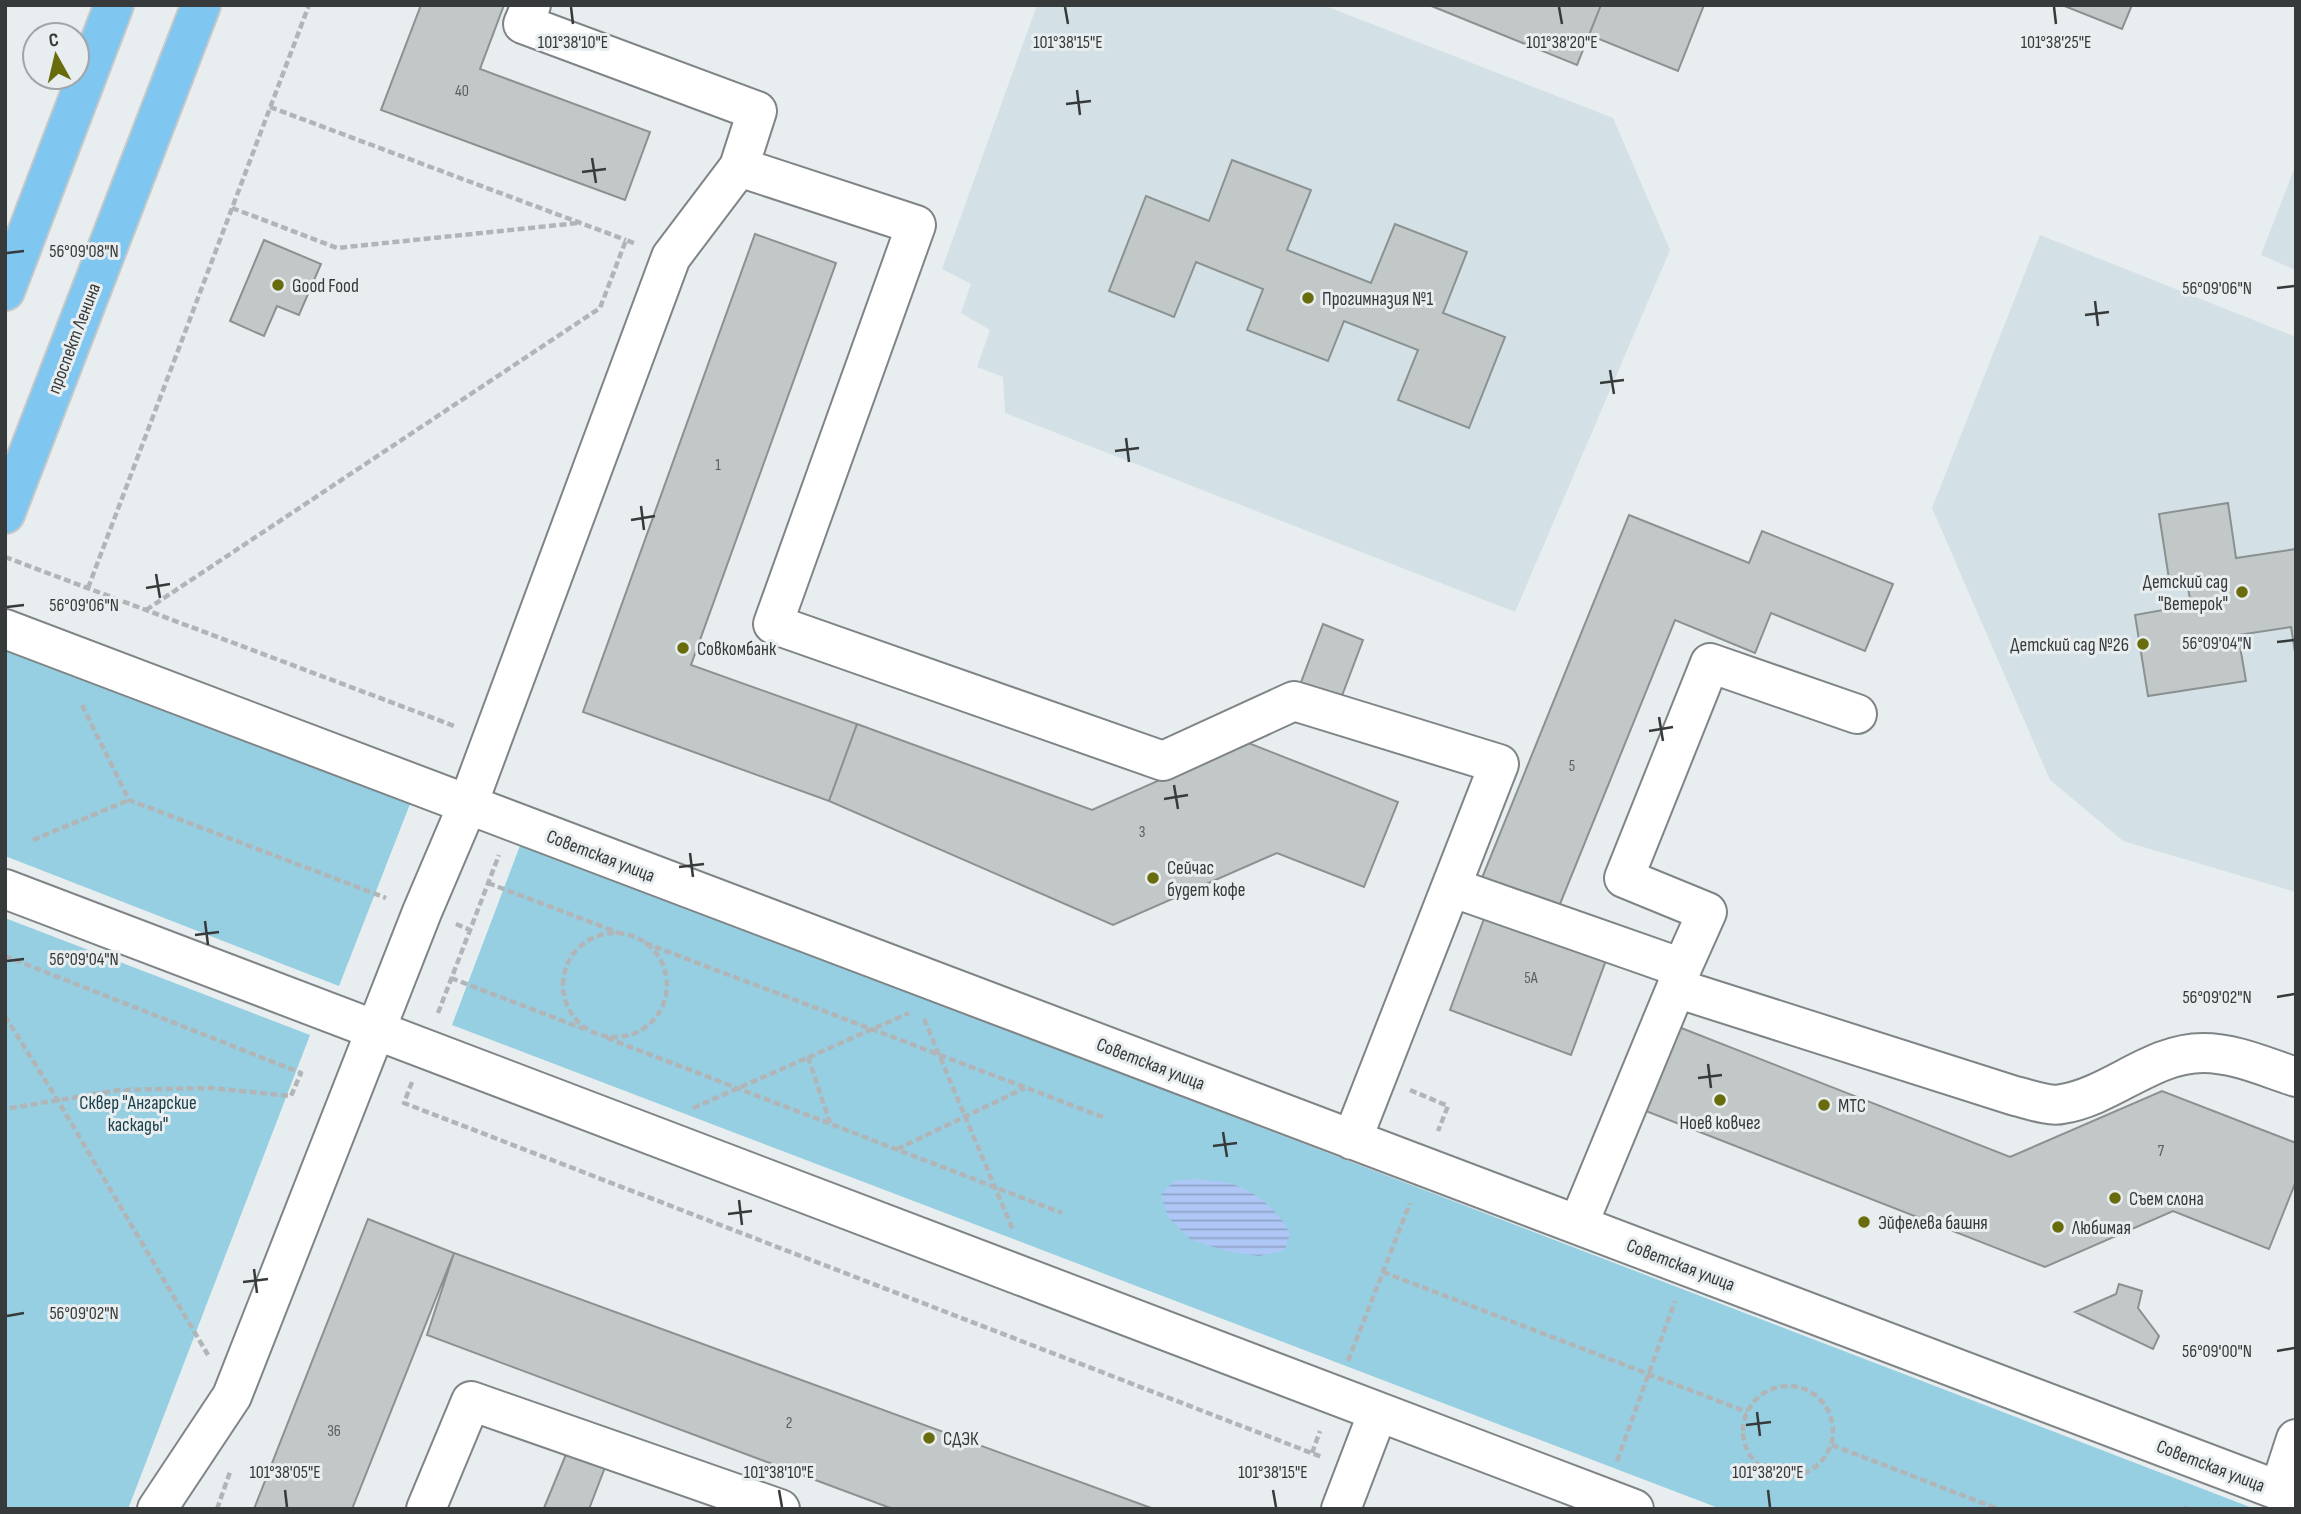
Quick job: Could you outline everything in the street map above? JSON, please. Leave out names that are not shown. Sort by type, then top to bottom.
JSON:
[{"type":"main road","points":[[5,291],[114,5]]},
{"type":"main road","name":"проспект Ленина","points":[[5,514],[201,5]]},
{"type":"street","points":[[157,1509],[232,1396],[422,912],[493,740],[671,257],[739,167],[757,111],[523,24],[531,5]]},
{"type":"street","points":[[739,167],[916,225],[773,624],[1163,761],[1294,701],[1499,764],[1352,1140]]},
{"type":"street","name":"Советская улица","points":[[5,629],[2287,1494]]},
{"type":"street","points":[[1578,1225],[1706,912],[1624,878],[1710,663],[1857,714]]},
{"type":"street","points":[[1451,887],[1679,978],[1734,1005],[2015,1096],[2060,1105],[2099,1093],[2163,1060],[2201,1053],[2234,1056],[2296,1077]]},
{"type":"street","points":[[5,890],[1634,1509]]},
{"type":"street","points":[[426,1509],[471,1401],[780,1509]]},
{"type":"street","points":[[1341,1509],[1378,1412]]},
{"type":"street","points":[[2287,1494],[2296,1439]]},
{"type":"path","points":[[88,588],[309,5]]},
{"type":"path","points":[[270,107],[626,240]]},
{"type":"path","points":[[232,208],[337,248],[579,223]]},
{"type":"path","points":[[146,610],[600,308]]},
{"type":"path","points":[[5,557],[493,740]]},
{"type":"path","points":[[82,705],[129,800],[422,912]]},
{"type":"path","points":[[33,840],[129,800]]},
{"type":"path","points":[[438,1014],[503,844]]},
{"type":"path","points":[[488,883],[1103,1117]]},
{"type":"path","points":[[584,1029],[568,1011],[562,988],[566,963],[580,945],[600,934],[623,934]]},
{"type":"path","points":[[607,1038],[632,1036],[653,1023],[666,1002],[668,979],[660,957],[645,943]]},
{"type":"path","points":[[5,956],[301,1073],[291,1096],[211,1088],[120,1090],[5,1109]]},
{"type":"path","points":[[451,978],[1062,1213]]},
{"type":"path","points":[[686,1112],[920,1009],[1016,1236]]},
{"type":"path","points":[[5,1016],[232,1396]]},
{"type":"path","points":[[808,1058],[830,1124]]},
{"type":"path","points":[[896,1149],[1026,1088]]},
{"type":"path","points":[[404,1103],[1356,1470]]},
{"type":"path","points":[[1436,1136],[1448,1106]]},
{"type":"path","points":[[1348,1362],[1410,1202]]},
{"type":"path","points":[[1383,1272],[1746,1412]]},
{"type":"path","points":[[1615,1465],[1678,1293]]},
{"type":"path","points":[[1796,1385],[1814,1392],[1828,1406],[1834,1425],[1832,1445],[1821,1463],[1803,1474],[1782,1476],[1762,1468],[1748,1453],[1742,1432],[1746,1412],[1758,1396],[1776,1387],[1796,1385]]},
{"type":"path","points":[[1312,1453],[1323,1424]]},
{"type":"path","points":[[1832,1445],[1998,1509]]},
{"type":"path","points":[[217,1509],[233,1465]]},
{"type":"shaded area","name":"Прогимназия №1","points":[[1037,5],[1323,5],[1613,118],[1670,250],[1515,612],[1005,413],[1003,377],[977,367],[990,330],[961,313],[971,284],[942,269]]},
{"type":"shaded area","points":[[2296,164],[2296,270],[2261,255]]},
{"type":"shaded area","name":"Детский сад №26","points":[[2040,235],[2296,337],[2296,892],[2123,841],[2050,780],[1932,508]]},
{"type":"shaded area","points":[[1198,1179],[1232,1184],[1266,1203],[1290,1234],[1285,1250],[1259,1256],[1226,1251],[1190,1239],[1168,1217],[1161,1195],[1174,1181]]},
{"type":"green space","points":[[5,647],[410,804],[339,986],[5,856]]},
{"type":"green space","points":[[521,843],[2255,1509],[1721,1509],[452,1025]]},
{"type":"green space","name":"Сквер \"Ангарские каскады\"","points":[[5,918],[310,1035],[128,1509],[5,1509]]},
{"type":"building","points":[[421,5],[504,5],[480,69],[650,132],[625,200],[381,110]]},
{"type":"building","points":[[1429,5],[1601,5],[1577,65]]},
{"type":"building","points":[[1601,5],[1704,5],[1678,71],[1589,35]]},
{"type":"building","points":[[2062,5],[2132,5],[2122,29]]},
{"type":"building","points":[[1232,160],[1311,190],[1287,250],[1371,283],[1395,224],[1467,252],[1443,313],[1505,337],[1469,428],[1398,400],[1418,350],[1344,321],[1328,361],[1247,330],[1263,289],[1196,262],[1174,317],[1109,291],[1146,196],[1209,221]]},
{"type":"building","points":[[755,234],[836,263],[691,665],[857,724],[829,801],[583,712]]},
{"type":"building","name":"Good Food","points":[[264,240],[321,264],[299,315],[277,306],[264,336],[230,321]]},
{"type":"building","name":"Детский сад \"Ветерок\"","points":[[2228,503],[2236,558],[2296,549],[2296,658],[2291,627],[2238,635],[2246,681],[2148,696],[2135,615],[2191,605],[2186,576],[2169,579],[2159,514]]},
{"type":"building","points":[[1629,515],[1749,563],[1762,531],[1893,584],[1865,651],[1771,613],[1755,653],[1675,620],[1558,909],[1482,878]]},
{"type":"building","points":[[1323,624],[1363,640],[1340,701],[1300,685]]},
{"type":"building","points":[[857,724],[1092,810],[1246,742],[1398,802],[1364,887],[1277,853],[1113,925],[829,801]]},
{"type":"building","points":[[1491,900],[1612,944],[1571,1055],[1450,1010]]},
{"type":"building","points":[[1666,1022],[2010,1157],[2162,1091],[2296,1143],[2296,1181],[2269,1249],[2173,1211],[2045,1267],[1633,1106]]},
{"type":"building","points":[[368,1219],[454,1253],[352,1509],[254,1509]]},
{"type":"building","points":[[454,1253],[1154,1509],[893,1509],[427,1335]]},
{"type":"building","points":[[2119,1284],[2142,1291],[2138,1308],[2159,1336],[2153,1349],[2075,1312],[2116,1294]]},
{"type":"building","points":[[569,1447],[607,1462],[589,1509],[544,1508]]},
{"type":"place","name":"Good Food","points":[[278,285]]},
{"type":"place","name":"Прогимназия №1","points":[[1308,298]]},
{"type":"place","name":"Детский сад \"Ветерок\"","points":[[2242,592]]},
{"type":"place","name":"Детский сад №26","points":[[2143,644]]},
{"type":"place","name":"Совкомбанк","points":[[683,648]]},
{"type":"place","name":"Сейчас будет кофе","points":[[1153,878]]},
{"type":"place","name":"Ноев ковчег","points":[[1720,1100]]},
{"type":"place","name":"МТС","points":[[1824,1105]]},
{"type":"place","name":"Съем слона","points":[[2115,1198]]},
{"type":"place","name":"Эйфелева башня","points":[[1864,1222]]},
{"type":"place","name":"Любимая","points":[[2058,1227]]},
{"type":"place","name":"СДЭК","points":[[929,1438]]}]
